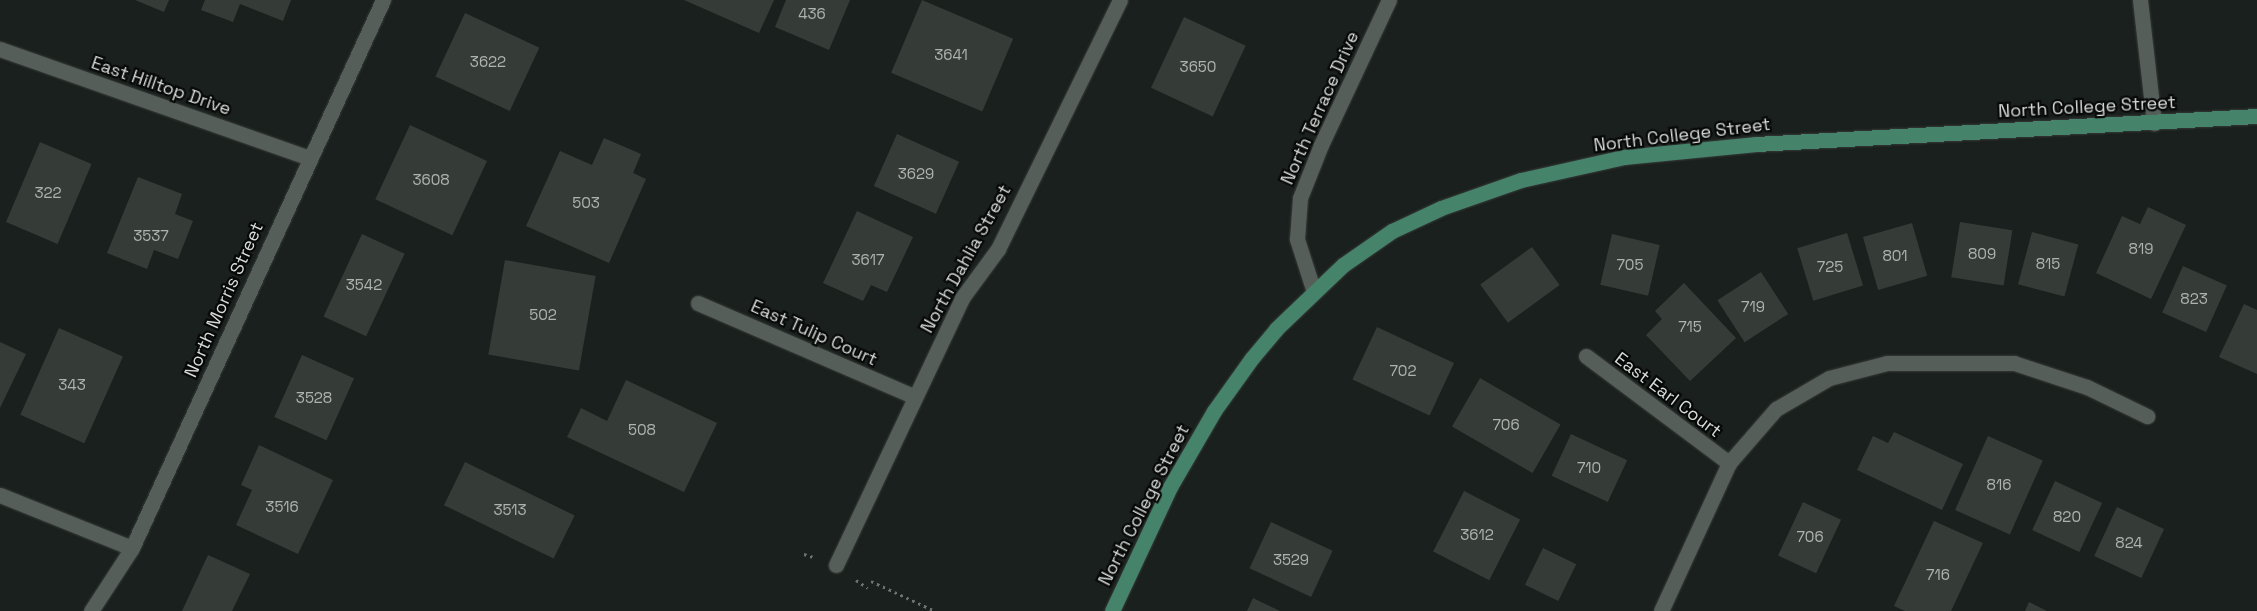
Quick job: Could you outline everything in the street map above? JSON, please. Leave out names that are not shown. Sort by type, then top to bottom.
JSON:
[{"type":"main road","name":"North College Street","points":[[1112,611],[1170,488],[1214,411],[1270,336],[1343,265],[1392,231],[1441,208],[1521,180],[1624,157],[1810,141],[2257,116]]},
{"type":"street","name":"North Morris Street","points":[[91,611],[132,548],[383,0]]},
{"type":"street","name":"North Terrace Drive","points":[[1314,292],[1297,238],[1300,198],[1321,145],[1389,0]]},
{"type":"street","points":[[2140,0],[2154,123]]},
{"type":"street","name":"North Dahlia Street","points":[[836,565],[962,298],[998,249],[1116,1]]},
{"type":"street","name":"East Hilltop Drive","points":[[0,49],[310,158]]},
{"type":"street","name":"East Tulip Court","points":[[698,303],[915,397]]},
{"type":"street","name":"East Earl Court","points":[[1586,356],[1728,463]]},
{"type":"street","points":[[1661,611],[1728,463],[1776,410],[1829,378],[1887,363],[2014,363],[2087,387],[2147,416]]},
{"type":"street","points":[[0,495],[132,548]]},
{"type":"path","points":[[871,581],[935,611]]},
{"type":"building","points":[[135,0],[169,0],[164,12]]},
{"type":"building","points":[[205,0],[291,0],[283,21],[240,4],[233,22],[201,10]]},
{"type":"building","points":[[684,0],[774,0],[759,33]]},
{"type":"building","points":[[786,0],[850,0],[829,50],[775,27]]},
{"type":"building","points":[[922,0],[1013,39],[982,111],[891,73]]},
{"type":"building","points":[[465,13],[539,48],[510,111],[435,76]]},
{"type":"building","points":[[1184,17],[1246,46],[1213,116],[1151,88]]},
{"type":"building","points":[[410,125],[487,161],[452,235],[375,199]]},
{"type":"building","points":[[897,134],[959,162],[936,214],[874,186]]},
{"type":"building","points":[[604,138],[641,154],[633,173],[646,179],[609,263],[526,226],[560,151],[592,165]]},
{"type":"building","points":[[40,142],[92,164],[58,244],[6,222]]},
{"type":"building","points":[[138,177],[182,194],[175,214],[193,221],[178,259],[154,250],[147,269],[107,253]]},
{"type":"building","points":[[2148,207],[2186,225],[2151,299],[2096,273],[2122,216],[2140,224]]},
{"type":"building","points":[[857,211],[913,237],[887,292],[871,285],[863,301],[823,283]]},
{"type":"building","points":[[1960,222],[2012,230],[2004,286],[1951,277]]},
{"type":"building","points":[[1912,223],[1927,276],[1878,290],[1863,237]]},
{"type":"building","points":[[2032,232],[2078,244],[2064,297],[2018,284]]},
{"type":"building","points":[[1847,233],[1863,286],[1813,301],[1797,248]]},
{"type":"building","points":[[362,234],[405,254],[366,336],[324,316]]},
{"type":"building","points":[[1612,234],[1660,245],[1648,296],[1600,285]]},
{"type":"building","points":[[1532,247],[1560,285],[1508,323],[1480,285]]},
{"type":"building","points":[[505,260],[596,276],[579,371],[488,355]]},
{"type":"building","points":[[2183,266],[2227,286],[2206,332],[2162,313]]},
{"type":"building","points":[[1761,272],[1788,314],[1745,342],[1717,300]]},
{"type":"building","points":[[1684,283],[1736,338],[1690,381],[1646,335],[1662,319],[1655,311]]},
{"type":"building","points":[[2244,304],[2257,310],[2257,374],[2219,357]]},
{"type":"building","points":[[1377,327],[1454,363],[1430,415],[1352,380]]},
{"type":"building","points":[[59,328],[123,356],[84,443],[20,415]]},
{"type":"building","points":[[0,342],[26,354],[0,408]]},
{"type":"building","points":[[302,355],[354,378],[326,440],[274,417]]},
{"type":"building","points":[[1480,378],[1561,424],[1533,473],[1452,426]]},
{"type":"building","points":[[626,380],[717,423],[684,492],[567,437],[581,408],[607,421]]},
{"type":"building","points":[[1894,432],[1963,464],[1942,510],[1857,470],[1873,436],[1888,443]]},
{"type":"building","points":[[1571,434],[1627,460],[1608,502],[1552,476]]},
{"type":"building","points":[[1988,436],[2043,460],[2010,534],[1955,510]]},
{"type":"building","points":[[259,445],[333,480],[298,554],[236,525],[252,490],[241,485]]},
{"type":"building","points":[[465,462],[575,515],[554,559],[444,505]]},
{"type":"building","points":[[2055,481],[2102,503],[2079,552],[2032,530]]},
{"type":"building","points":[[1464,491],[1520,520],[1489,580],[1433,552]]},
{"type":"building","points":[[1803,502],[1841,520],[1816,573],[1778,555]]},
{"type":"building","points":[[2117,507],[2164,529],[2141,578],[2094,556]]},
{"type":"building","points":[[1934,521],[1983,543],[1951,611],[1905,611],[1894,606]]},
{"type":"building","points":[[1271,522],[1333,551],[1311,597],[1249,568]]},
{"type":"building","points":[[1543,548],[1576,564],[1558,601],[1525,585]]},
{"type":"building","points":[[208,555],[250,574],[232,611],[182,611]]},
{"type":"building","points":[[1253,598],[1280,611],[1247,611]]},
{"type":"building","points":[[2029,602],[2047,611],[2025,611]]}]
